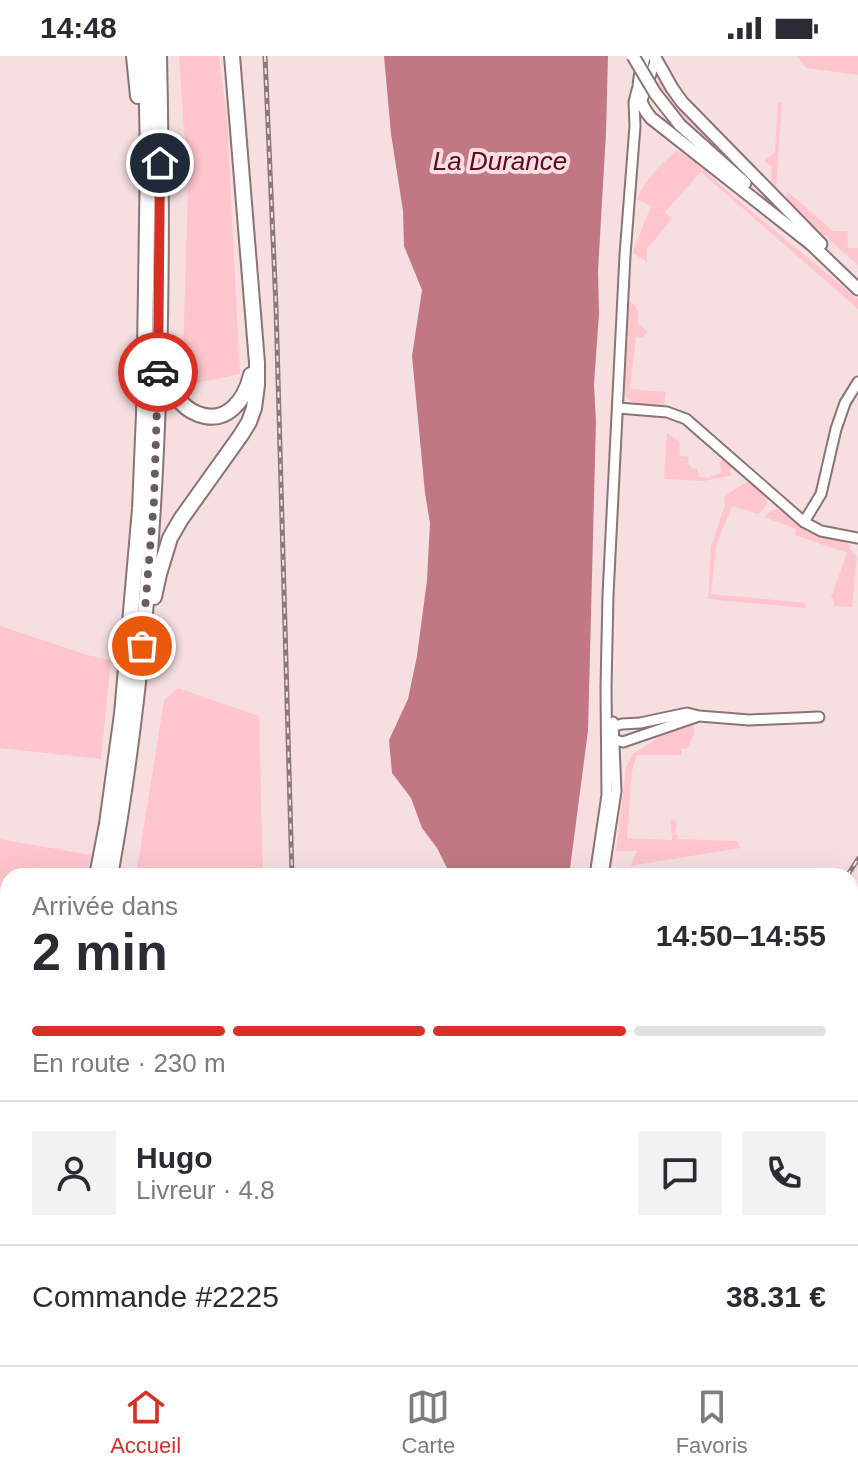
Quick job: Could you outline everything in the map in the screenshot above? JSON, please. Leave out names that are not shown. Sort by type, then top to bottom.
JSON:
[{"type":"highway","points":[[134,56],[139,118],[140,272],[146,328]]},
{"type":"highway","points":[[99,868],[123,698],[140,509],[146,328],[146,56]]},
{"type":"highway","points":[[111,868],[137,704],[154,501],[160,309],[159,56]]},
{"type":"highway","points":[[160,309],[171,383],[179,400],[190,411],[204,416],[218,417],[229,412],[244,397],[252,363],[229,56]]},
{"type":"highway","points":[[137,704],[145,675],[154,596],[170,538],[241,435],[254,408],[257,363],[229,56]]},
{"type":"main road","points":[[633,56],[655,93],[680,125],[858,289]]},
{"type":"main road","points":[[651,57],[639,83],[641,103],[651,118],[858,278]]},
{"type":"main road","points":[[651,57],[682,102],[829,252],[833,260]]},
{"type":"street","points":[[635,126],[651,57]]},
{"type":"street","points":[[596,868],[615,733],[607,659],[625,255],[635,126],[634,102],[639,83]]},
{"type":"street","points":[[804,522],[821,494],[840,416],[858,382]]},
{"type":"street","points":[[618,408],[667,412],[686,419],[804,522],[821,531],[858,538]]},
{"type":"street","points":[[604,868],[615,800],[615,733],[607,659]]},
{"type":"street","points":[[615,733],[640,723],[687,713],[749,720],[819,717]]},
{"type":"street","points":[[615,733],[699,716]]},
{"type":"shaded area","points":[[179,56],[219,56],[227,118],[240,374],[182,386],[188,189]]},
{"type":"shaded area","points":[[797,56],[858,56],[858,75],[806,68]]},
{"type":"shaded area","points":[[658,82],[663,83],[679,108],[788,215],[687,124],[663,96]]},
{"type":"shaded area","points":[[778,102],[782,102],[776,187],[771,182],[772,167],[764,161],[775,152]]},
{"type":"shaded area","points":[[677,150],[858,299],[858,309],[701,172],[665,212],[672,219],[647,249],[647,262],[633,253],[651,206],[637,199],[649,178]]},
{"type":"shaded area","points":[[788,192],[833,231],[847,231],[848,248],[858,248],[858,265],[809,222],[786,198]]},
{"type":"shaded area","points":[[629,302],[637,308],[638,323],[648,332],[642,338],[636,336],[630,389],[666,392],[664,406],[635,403],[623,391]]},
{"type":"shaded area","points":[[667,433],[680,442],[679,456],[689,457],[688,463],[697,469],[699,477],[711,478],[721,473],[720,463],[723,459],[732,467],[729,471],[732,474],[703,481],[664,479]]},
{"type":"shaded area","points":[[749,480],[768,496],[767,504],[758,514],[732,506],[716,546],[711,594],[806,603],[805,608],[708,599],[711,546],[725,505],[724,498]]},
{"type":"shaded area","points":[[777,509],[818,536],[850,545],[857,557],[852,607],[834,606],[831,597],[847,553],[795,535],[796,529],[764,517]]},
{"type":"shaded area","points":[[0,626],[111,660],[101,759],[0,748]]},
{"type":"shaded area","points":[[178,688],[259,716],[263,868],[137,868],[164,700]]},
{"type":"shaded area","points":[[693,723],[694,735],[687,749],[682,749],[681,755],[637,755],[632,771],[627,838],[672,840],[671,819],[677,820],[675,834],[678,839],[738,841],[740,848],[630,866],[637,851],[616,851],[626,767],[633,754],[679,724]]},
{"type":"shaded area","points":[[0,839],[91,855],[88,868],[0,868]]},
{"type":"water","name":"La Durance","points":[[384,56],[608,56],[594,384],[596,421],[588,731],[570,868],[447,868],[422,828],[411,798],[392,773],[389,740],[408,699],[417,656],[427,580],[430,523],[412,356],[422,290],[404,246],[403,211],[391,134]]},
{"type":"railway","points":[[265,56],[276,307],[292,868]]},
{"type":"railway","points":[[852,868],[858,859]]},
{"type":"way so far","points":[[142,646],[154,501],[158,372]]},
{"type":"route","points":[[158,372],[160,163]]}]
